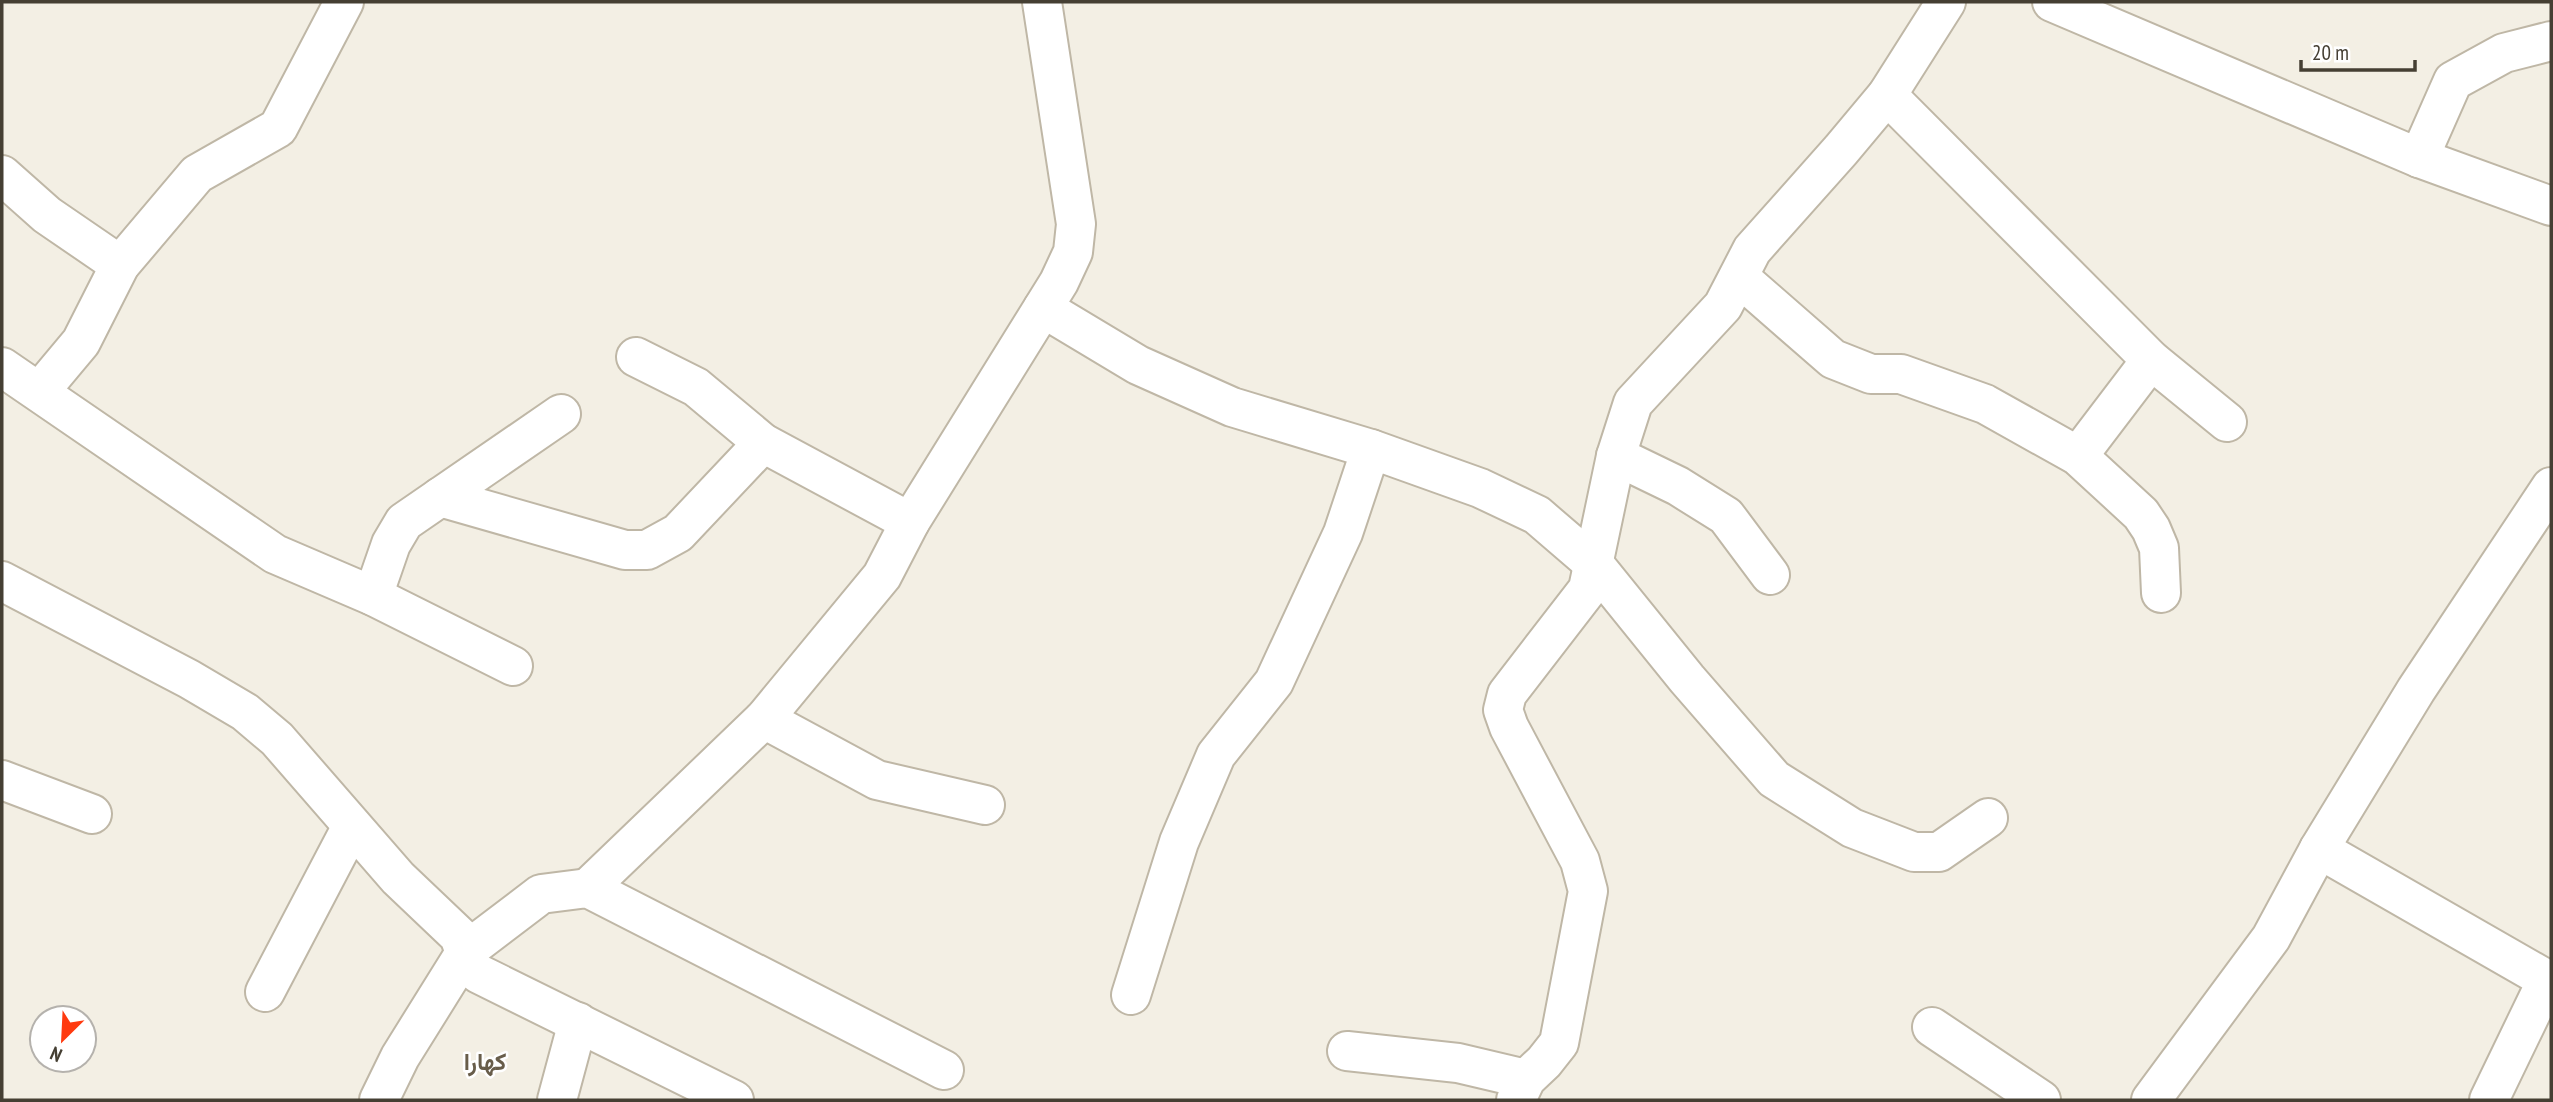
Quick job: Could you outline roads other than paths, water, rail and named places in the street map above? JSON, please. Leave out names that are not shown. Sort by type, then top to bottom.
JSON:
[{"type":"street","points":[[344,2],[278,128],[197,174],[120,265],[81,342],[13,379],[275,554],[373,596],[513,666]]},
{"type":"street","points":[[589,888],[764,719],[881,576],[910,522],[1059,282],[1073,252],[1076,224],[1042,2]]},
{"type":"street","points":[[1347,1051],[1458,1063],[1521,1090],[1559,1043],[1588,891],[1580,861],[1509,727],[1503,710],[1507,695],[1588,589],[1616,456],[1633,404],[1723,306],[1752,250],[1887,95],[1946,2]]},
{"type":"street","points":[[2052,2],[2419,158],[2551,206]]},
{"type":"street","points":[[2419,158],[2453,81],[2504,53],[2551,41]]},
{"type":"street","points":[[1887,95],[2151,360],[2227,422]]},
{"type":"street","points":[[2,175],[47,215],[120,265]]},
{"type":"street","points":[[1739,277],[1833,359],[1871,374],[1901,374],[1985,404],[2078,456],[2141,514],[2151,529],[2159,548],[2161,593]]},
{"type":"street","points":[[1043,308],[1138,365],[1232,407],[1371,449],[1480,488],[1537,515],[1594,564],[1687,679],[1774,779],[1852,828],[1914,852],[1939,852],[1988,818]]},
{"type":"street","points":[[636,357],[695,387],[763,443],[910,522]]},
{"type":"street","points":[[2078,456],[2151,360]]},
{"type":"street","points":[[373,596],[391,544],[404,522],[561,414]]},
{"type":"street","points":[[440,497],[625,550],[647,550],[678,533],[763,443]]},
{"type":"street","points":[[1131,995],[1179,842],[1216,755],[1274,682],[1343,533],[1371,449]]},
{"type":"street","points":[[1616,456],[1678,486],[1726,516],[1770,575]]},
{"type":"street","points":[[2151,1100],[2271,938],[2319,849],[2416,690],[2551,487]]},
{"type":"street","points":[[2,581],[189,679],[245,712],[277,739],[398,878],[459,936],[470,967],[734,1100]]},
{"type":"street","points":[[764,719],[877,780],[985,805]]},
{"type":"street","points":[[2,780],[92,814]]},
{"type":"street","points":[[265,992],[352,826]]},
{"type":"street","points":[[2319,849],[2549,981],[2489,1100]]},
{"type":"street","points":[[379,1100],[400,1057],[466,951],[541,894],[589,888],[944,1070]]},
{"type":"street","points":[[556,1100],[578,1022]]},
{"type":"street","points":[[1932,1027],[2041,1100]]},
{"type":"district","name":"کھارا","points":[[485,1062]]}]
